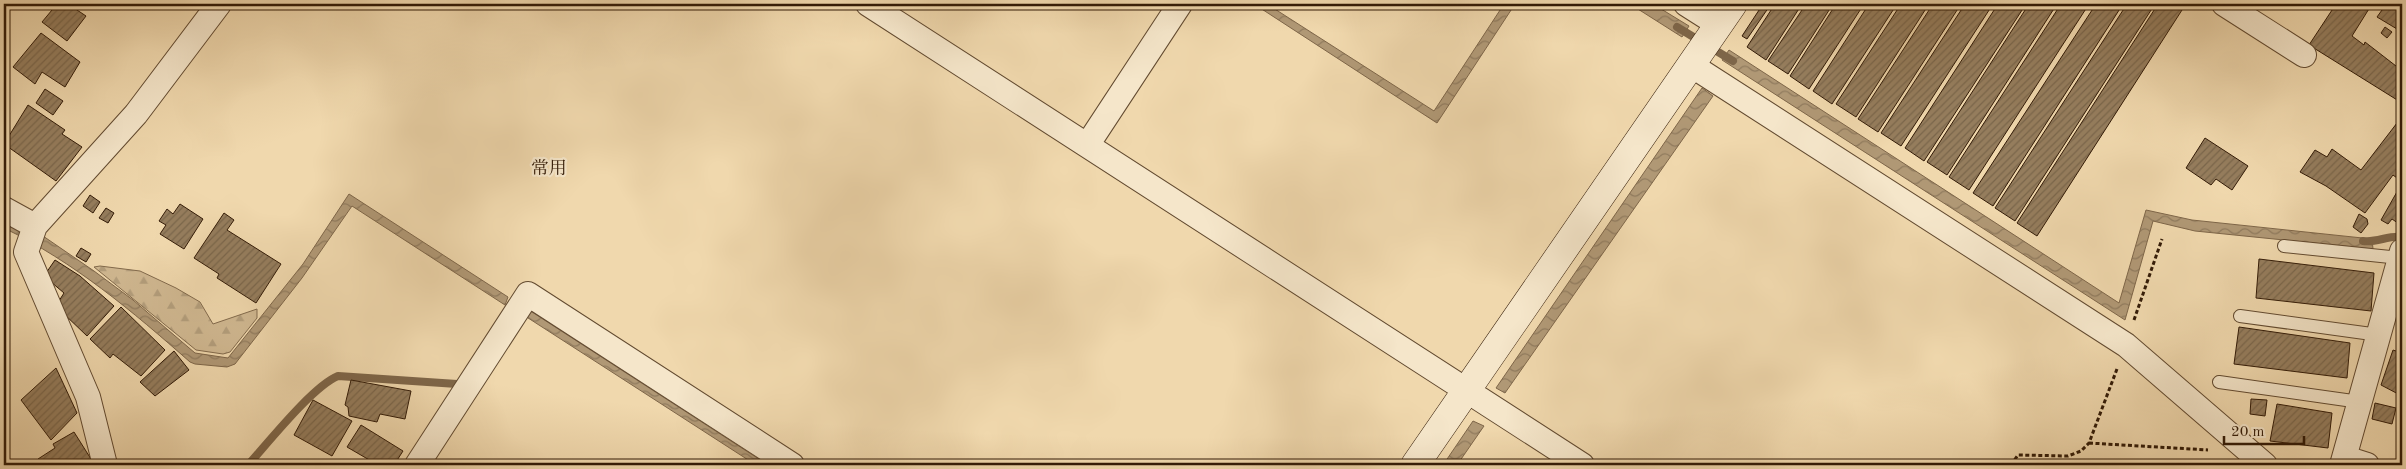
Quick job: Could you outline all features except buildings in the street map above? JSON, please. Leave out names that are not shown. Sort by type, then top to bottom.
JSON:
[{"type":"street","points":[[105,465],[88,397],[26,252],[35,226],[136,114],[219,4]]},
{"type":"street","points":[[868,4],[1088,144],[1582,465]]},
{"type":"street","points":[[1088,144],[1180,4]]},
{"type":"street","points":[[1415,465],[1726,14],[1686,4]]},
{"type":"street","points":[[2224,4],[2304,56]]},
{"type":"street","points":[[1691,65],[2126,345],[2265,465]]},
{"type":"street","points":[[4,209],[35,226]]},
{"type":"street","points":[[2367,465],[2343,462],[2401,255]]},
{"type":"street","points":[[417,465],[528,294],[792,465]]},
{"type":"lane","points":[[2284,246],[2401,255]]},
{"type":"lane","points":[[2240,316],[2379,335]]},
{"type":"lane","points":[[2219,382],[2360,402]]},
{"type":"path","points":[[1485,4],[1490,7]]},
{"type":"path","points":[[2011,465],[2018,455],[2068,456],[2081,451],[2088,443],[2227,451],[2245,447]]},
{"type":"green space","points":[[100,266],[140,271],[176,288],[200,302],[213,324],[257,309],[257,318],[230,352],[223,354],[196,350],[94,267]]},
{"type":"water","points":[[1254,4],[1267,4],[1434,111],[1504,4],[1515,4],[1437,123]]},
{"type":"water","points":[[1630,4],[1653,4],[1689,26],[1682,37]]},
{"type":"water","points":[[1729,50],[2119,303],[2146,210],[2192,220],[2372,239],[2373,249],[2195,231],[2153,221],[2125,320],[1722,60]]},
{"type":"water","points":[[1702,88],[1713,96],[1505,393],[1496,388]]},
{"type":"water","points":[[349,194],[508,297],[505,305],[352,206],[302,278],[235,364],[227,367],[195,364],[190,362],[102,289],[30,241],[4,228],[4,218],[43,236],[133,300],[195,353],[228,358],[303,264]]},
{"type":"water","points":[[529,310],[768,465],[756,465],[525,316]]},
{"type":"water","points":[[1473,421],[1484,426],[1457,465],[1443,465]]},
{"type":"waterway","points":[[1677,27],[1733,61]]},
{"type":"waterway","points":[[2363,241],[2402,237]]},
{"type":"waterway","points":[[248,465],[316,391],[338,376],[457,384]]},
{"type":"district","name":"常用","points":[[549,169]]}]
